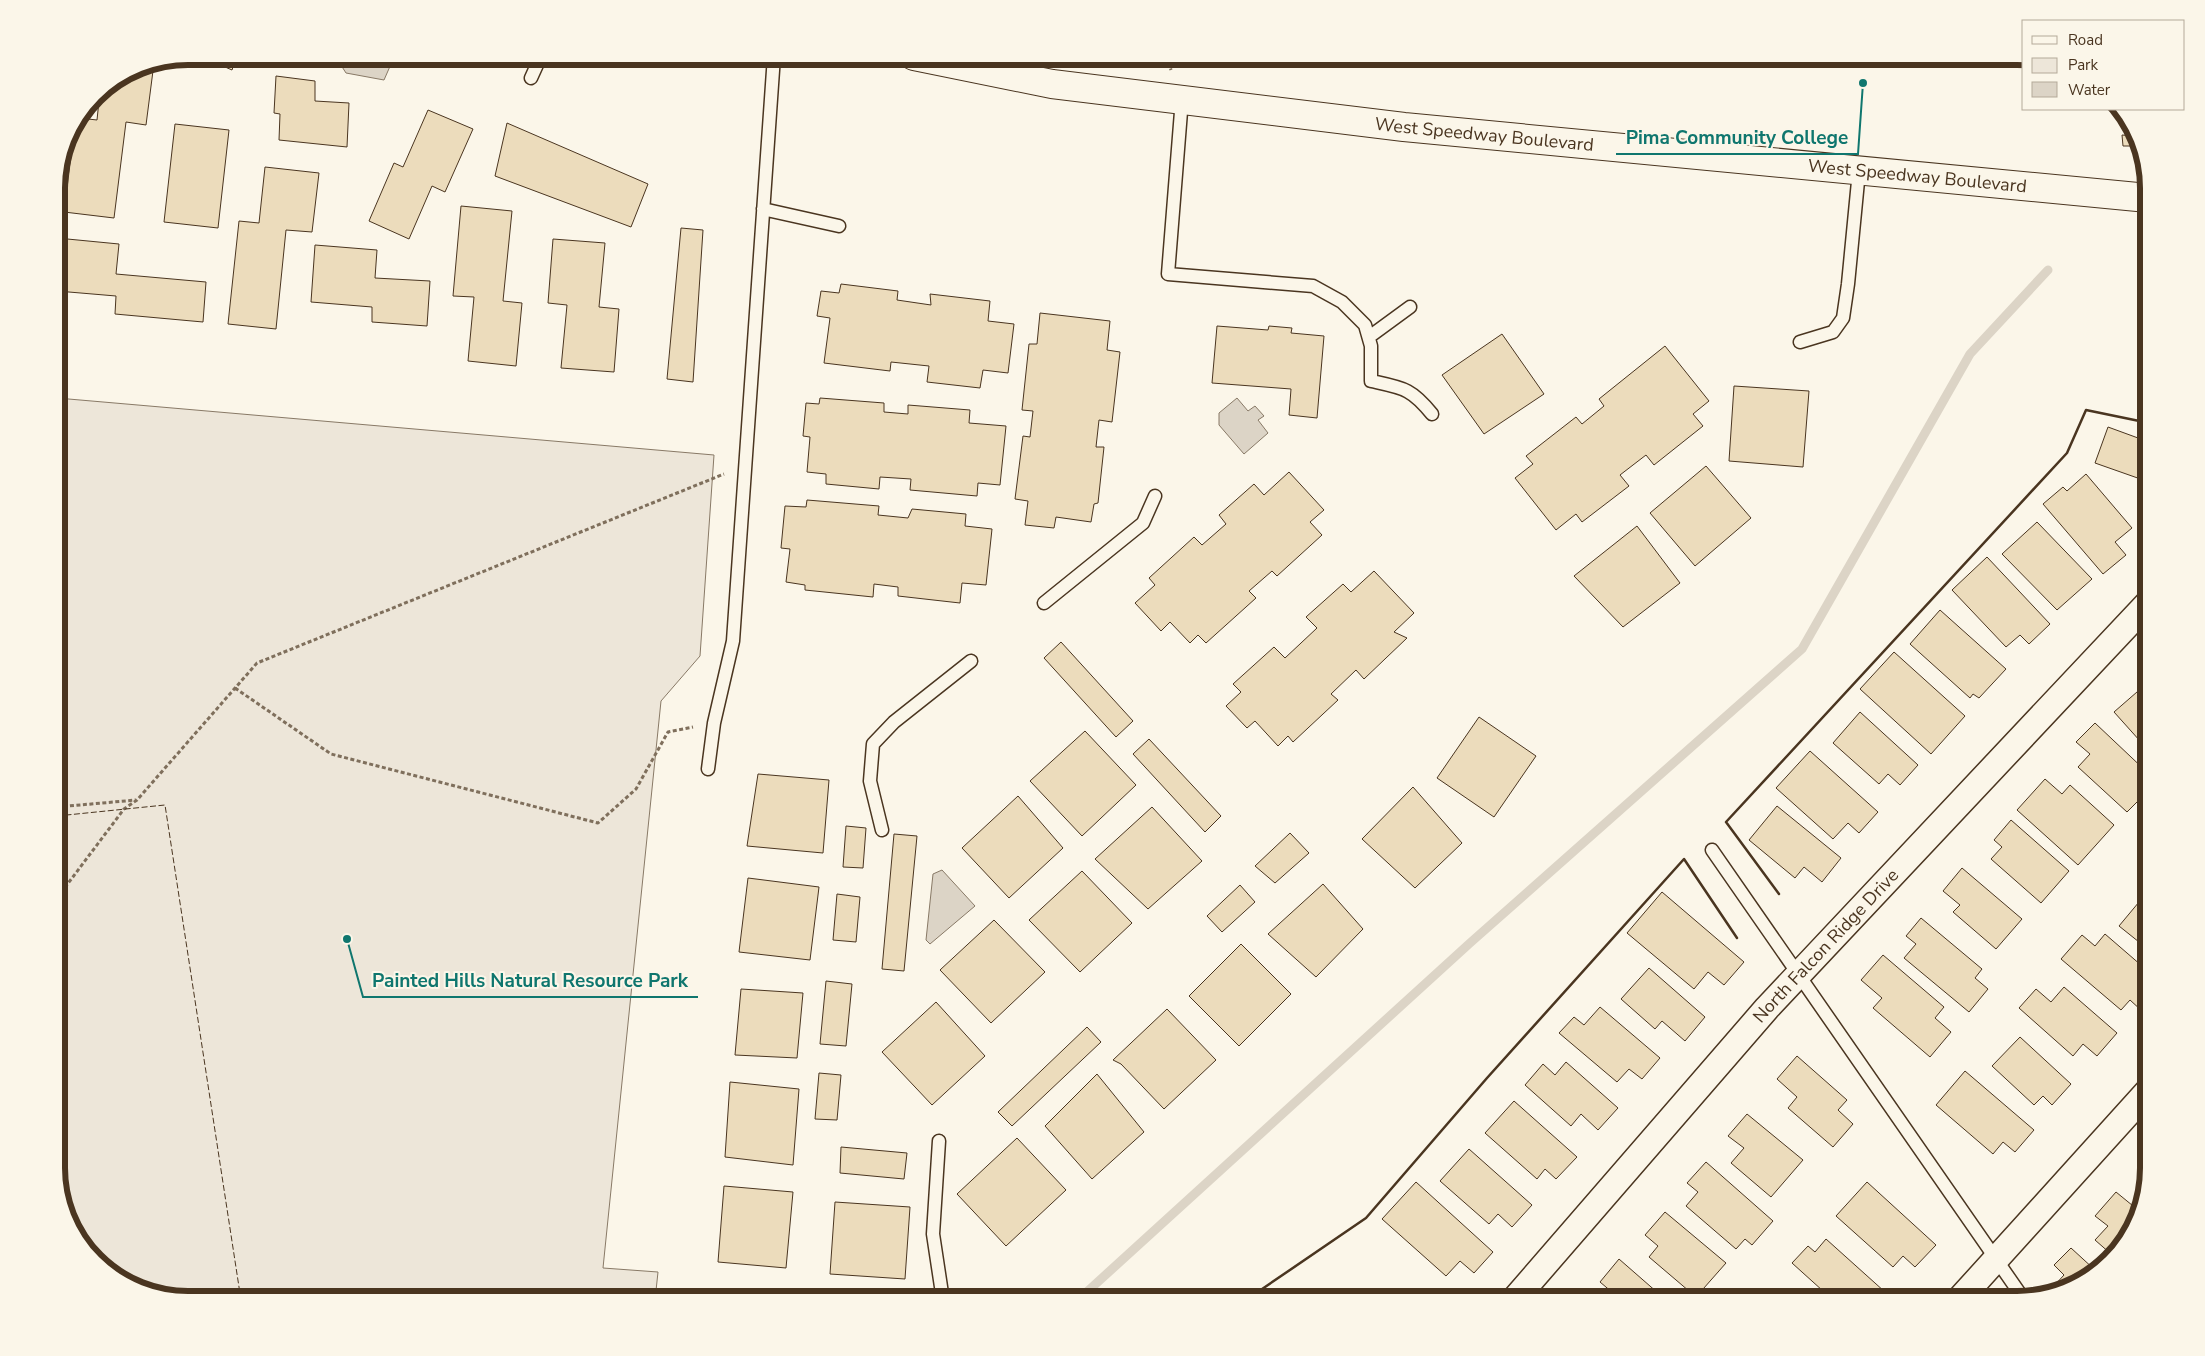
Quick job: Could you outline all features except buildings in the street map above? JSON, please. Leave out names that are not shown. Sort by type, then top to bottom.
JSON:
[{"type":"main road","name":"West Speedway Boulevard","points":[[958,65],[1052,84],[1404,127],[2140,197]]},
{"type":"street","name":"North Falcon Ridge Drive","points":[[1522,1291],[1798,974],[2140,615]]},
{"type":"street","points":[[1967,1291],[2140,1100]]},
{"type":"lane","points":[[531,78],[537,65]]},
{"type":"lane","points":[[708,769],[714,723],[733,641],[773,65]]},
{"type":"lane","points":[[1182,99],[1168,274],[1313,286],[1342,302],[1364,325],[1369,337],[1373,362],[1371,381],[1399,387],[1418,396],[1432,414]]},
{"type":"lane","points":[[1800,342],[1833,332],[1842,318],[1859,171]]},
{"type":"lane","points":[[763,209],[840,226]]},
{"type":"lane","points":[[1369,337],[1410,307]]},
{"type":"lane","points":[[1044,603],[1143,523],[1155,496]]},
{"type":"lane","points":[[882,830],[870,782],[873,744],[894,722],[972,661]]},
{"type":"lane","points":[[1712,850],[2018,1291]]},
{"type":"lane","points":[[940,1141],[933,1234],[942,1291]]},
{"type":"path","points":[[65,886],[124,809],[137,800],[257,663],[745,466]]},
{"type":"path","points":[[235,688],[331,754],[598,823],[636,789],[668,732],[714,723]]},
{"type":"path","points":[[65,806],[137,800]]},
{"type":"green space","points":[[65,399],[714,455],[700,656],[661,701],[603,1268],[658,1272],[656,1291],[188,1291],[156,1287],[126,1275],[107,1261],[86,1237],[72,1208],[65,1176]]},
{"type":"water","points":[[341,65],[391,65],[384,80],[346,73]]},
{"type":"water","points":[[1237,398],[1248,411],[1255,406],[1264,416],[1258,420],[1268,433],[1244,454],[1219,425],[1219,413]]},
{"type":"water","points":[[942,870],[975,906],[930,944],[926,940],[933,874]]},
{"type":"waterway","points":[[1088,1291],[1470,943],[1802,649],[1970,354],[2048,270]]},
{"type":"fence","points":[[65,815],[165,805],[240,1291]]},
{"type":"wall","points":[[1779,894],[1726,822],[2067,453],[2086,410],[2140,421]]},
{"type":"wall","points":[[1259,1291],[1366,1218],[1487,1078],[1684,859],[1737,938]]},
{"type":"place","name":"Pima Community College","points":[[1863,83]]},
{"type":"place","name":"Painted Hills Natural Resource Park","points":[[347,939]]}]
